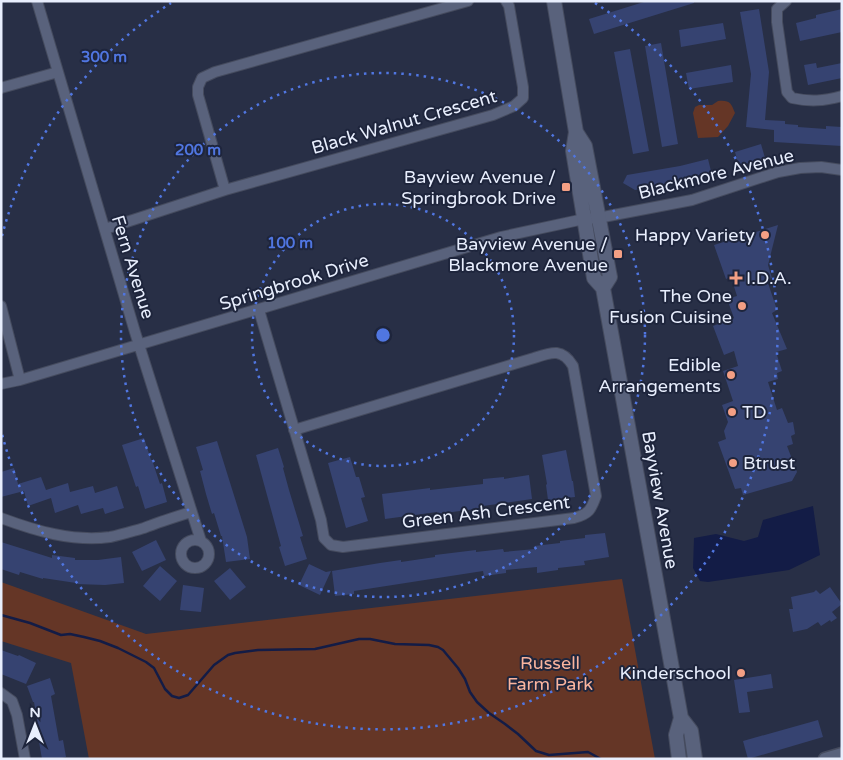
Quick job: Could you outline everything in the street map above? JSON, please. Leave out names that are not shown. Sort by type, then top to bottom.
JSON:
[{"type":"main road","name":"Bayview Avenue","points":[[554,1],[576,132],[585,146],[591,219],[610,277],[603,288],[681,718],[676,735],[679,759]]},
{"type":"main road","name":"Bayview Avenue","points":[[681,718],[691,731],[695,759]]},
{"type":"street","name":"Fern Avenue","points":[[37,1],[139,346],[201,541]]},
{"type":"street","points":[[225,190],[198,95],[198,87],[202,78],[215,72],[468,1]]},
{"type":"street","name":"Black Walnut Crescent","points":[[105,230],[225,190],[493,115],[514,106],[523,98],[523,87],[509,6],[506,1]]},
{"type":"street","points":[[786,1],[777,9],[777,22],[787,92],[792,98],[813,101],[842,96]]},
{"type":"street","points":[[1,88],[58,72]]},
{"type":"street","name":"Blackmore Avenue","points":[[591,219],[692,200],[778,172],[821,167],[842,170]]},
{"type":"street","name":"Springbrook Drive","points":[[1,384],[139,346],[501,237],[591,219]]},
{"type":"street","points":[[1,306],[20,380]]},
{"type":"street","name":"Green Ash Crescent","points":[[259,310],[294,430],[321,520],[324,538],[331,545],[343,546],[574,518],[584,516],[591,509],[596,496],[573,366],[568,358],[559,352],[294,430]]},
{"type":"street","points":[[1,518],[40,532],[84,538],[110,537],[191,512]]},
{"type":"street","points":[[1,694],[12,702],[17,715],[25,759]]},
{"type":"street","points":[[825,759],[842,754]]},
{"type":"green space","points":[[718,101],[730,103],[735,113],[728,126],[718,137],[698,138],[693,113],[695,107],[699,105],[712,105]]},
{"type":"green space","name":"Russell Farm Park","points":[[622,579],[655,759],[89,759],[71,663],[1,641],[1,582],[146,634]]},
{"type":"water","points":[[813,506],[820,555],[789,570],[708,582],[700,581],[693,568],[694,538],[716,534],[744,541],[758,537],[763,520]]},
{"type":"building","points":[[647,1],[694,1],[694,3],[594,34],[589,19]]},
{"type":"building","points":[[759,9],[769,72],[765,120],[785,121],[785,124],[798,125],[798,127],[826,129],[826,126],[842,127],[842,146],[774,142],[774,130],[746,127],[751,74],[740,12]]},
{"type":"building","points":[[842,9],[842,32],[800,41],[796,23],[816,18],[816,15]]},
{"type":"building","points":[[723,23],[726,39],[681,47],[679,30]]},
{"type":"building","points":[[661,43],[678,144],[662,147],[645,46]]},
{"type":"building","points":[[630,49],[649,151],[633,154],[614,52]]},
{"type":"building","points":[[816,63],[817,68],[842,63],[842,78],[808,85],[804,65]]},
{"type":"building","points":[[731,65],[733,82],[689,89],[686,73]]},
{"type":"building","points":[[761,144],[765,158],[739,166],[735,152]]},
{"type":"building","points":[[708,159],[712,175],[635,190],[623,183],[627,175]]},
{"type":"building","points":[[778,225],[768,265],[772,278],[767,280],[777,310],[772,313],[787,349],[776,352],[782,371],[777,373],[778,379],[768,382],[777,410],[782,408],[788,423],[793,422],[795,434],[791,436],[793,444],[787,446],[797,472],[792,481],[743,495],[741,488],[735,489],[718,442],[726,439],[724,431],[728,422],[722,405],[733,401],[723,371],[738,366],[734,351],[724,355],[713,326],[734,318],[727,299],[737,296],[731,277],[726,279],[714,245]]},
{"type":"building","points":[[144,438],[160,484],[162,483],[167,502],[145,509],[122,445]]},
{"type":"building","points":[[217,441],[247,537],[250,559],[226,562],[222,536],[214,513],[212,514],[206,494],[200,471],[203,470],[196,447]]},
{"type":"building","points":[[278,448],[303,536],[300,537],[307,559],[285,566],[256,455]]},
{"type":"building","points":[[566,450],[575,497],[548,500],[542,455]]},
{"type":"building","points":[[350,457],[365,497],[361,498],[368,521],[346,528],[328,463]]},
{"type":"building","points":[[14,468],[18,484],[41,477],[46,490],[68,483],[70,492],[93,486],[95,493],[117,486],[124,508],[105,514],[103,508],[81,514],[78,505],[55,513],[51,498],[28,506],[24,491],[1,497],[1,472]]},
{"type":"building","points":[[529,475],[532,499],[483,506],[483,508],[385,519],[382,494],[483,484],[483,479],[504,477],[504,479]]},
{"type":"building","points":[[605,533],[609,557],[584,561],[585,565],[537,573],[537,567],[506,570],[506,573],[484,576],[483,571],[354,591],[354,594],[335,596],[332,571],[476,550],[476,552],[503,549],[504,552],[535,549],[534,546],[560,543],[560,541],[585,538],[585,535]]},
{"type":"building","points":[[156,540],[166,560],[142,571],[132,552]]},
{"type":"building","points":[[1,542],[52,558],[52,555],[75,558],[75,560],[121,557],[124,583],[105,585],[76,584],[43,579],[20,572],[19,575],[1,569]]},
{"type":"building","points":[[309,564],[326,572],[331,571],[320,595],[299,585]]},
{"type":"building","points":[[160,566],[177,581],[160,601],[143,586]]},
{"type":"building","points":[[230,568],[246,587],[230,600],[214,581]]},
{"type":"building","points":[[183,585],[204,588],[201,612],[180,610]]},
{"type":"building","points":[[830,587],[842,604],[832,612],[837,618],[821,626],[818,622],[807,629],[793,632],[789,609],[793,609],[791,597],[816,590],[820,594]]},
{"type":"building","points":[[1,650],[19,655],[36,663],[26,684],[1,674]]},
{"type":"building","points":[[771,674],[773,688],[747,692],[750,712],[739,713],[734,680]]},
{"type":"building","points":[[50,678],[55,694],[51,696],[59,741],[63,740],[66,757],[42,759],[34,702],[27,686]]},
{"type":"building","points":[[818,720],[823,737],[748,759],[743,741]]},
{"type":"waterway","points":[[1,615],[30,623],[61,635],[70,634],[84,637],[118,648],[154,668],[165,689],[172,696],[179,698],[188,695],[214,665],[228,655],[235,653],[258,650],[315,649],[359,639],[438,647],[443,650],[458,668],[477,702],[518,734],[536,751],[549,755],[588,752],[601,759]]},
{"type":"place","name":"Bayview Avenue / Springbrook Drive","points":[[566,187]]},
{"type":"place","name":"Happy Variety","points":[[765,235]]},
{"type":"place","name":"Bayview Avenue / Blackmore Avenue","points":[[618,254]]},
{"type":"place","name":"I.D.A.","points":[[736,278]]},
{"type":"place","name":"The One Fusion Cuisine","points":[[742,306]]},
{"type":"place","name":"Edible Arrangements","points":[[731,375]]},
{"type":"place","name":"TD","points":[[732,412]]},
{"type":"place","name":"Btrust","points":[[733,463]]},
{"type":"place","name":"Kinderschool","points":[[741,673]]}]
